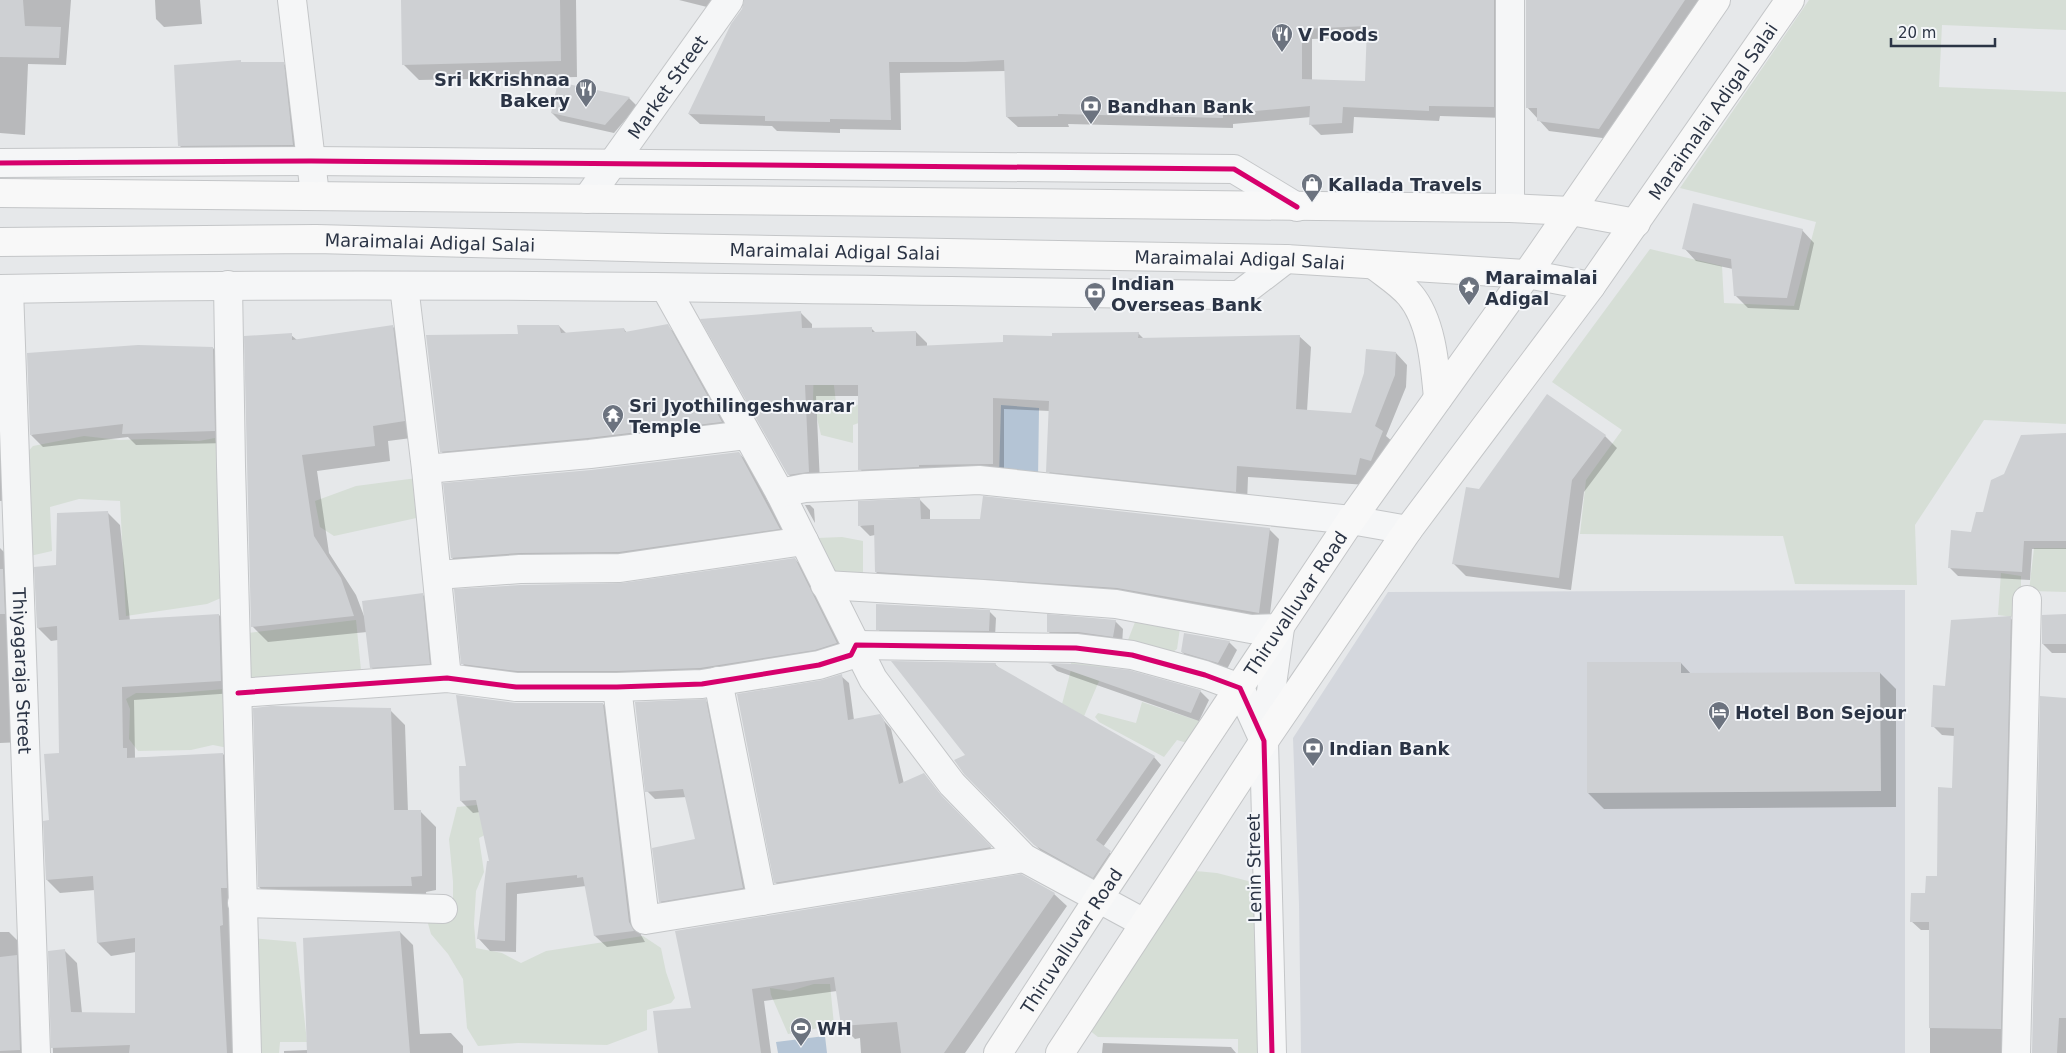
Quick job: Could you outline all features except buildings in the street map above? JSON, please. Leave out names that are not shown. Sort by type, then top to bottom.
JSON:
[{"type":"main road","points":[[1571,211],[1716,0]]},
{"type":"main road","name":"Maraimalai Adigal Salai","points":[[0,242],[316,239],[667,248],[1286,259],[1527,274],[1591,286],[1790,0]]},
{"type":"main road","points":[[0,193],[1510,208],[1571,211],[1636,223]]},
{"type":"main road","name":"Thiruvalluvar Road","points":[[998,1053],[1098,899],[1351,520],[1571,211]]},
{"type":"main road","points":[[1374,265],[1410,295],[1424,320],[1434,352],[1438,398]]},
{"type":"main road","points":[[1060,1053],[1264,741],[1408,530],[1591,286]]},
{"type":"street","points":[[292,0],[315,196]]},
{"type":"street","name":"Market Street","points":[[586,199],[730,0]]},
{"type":"street","points":[[1510,0],[1510,208]]},
{"type":"street","points":[[0,162],[311,161],[1234,169],[1297,207]]},
{"type":"street","points":[[5,289],[228,285],[1239,295],[1286,259]]},
{"type":"street","points":[[228,285],[230,466],[247,1053]]},
{"type":"street","points":[[404,286],[426,470],[447,678]]},
{"type":"street","name":"Thiyagaraja Street","points":[[5,289],[36,1053]]},
{"type":"street","points":[[666,289],[780,493],[874,679],[952,784],[1024,858],[1144,923]]},
{"type":"street","points":[[426,470],[590,454],[746,435]]},
{"type":"street","points":[[780,493],[805,488],[979,480],[1351,520],[1408,530]]},
{"type":"street","points":[[437,575],[520,570],[620,568],[804,541]]},
{"type":"street","points":[[825,585],[1116,604],[1252,629],[1280,628],[1264,741]]},
{"type":"street","points":[[2016,1053],[2027,600]]},
{"type":"street","points":[[238,692],[447,678],[516,687],[617,687],[702,684],[819,665],[851,655],[856,645]]},
{"type":"street","points":[[856,645],[1076,648],[1132,654],[1205,675],[1240,688]]},
{"type":"street","points":[[718,681],[762,901]]},
{"type":"street","points":[[617,687],[645,920],[1024,858]]},
{"type":"street","name":"Lenin Street","points":[[1240,688],[1264,741],[1272,1053]]},
{"type":"street","points":[[242,903],[443,909]]},
{"type":"shaded area","points":[[1809,0],[2066,0],[2066,30],[1942,25],[1939,87],[2066,92],[2066,424],[1984,420],[1915,525],[1917,585],[1795,584],[1783,536],[1580,534],[1586,480],[1622,430],[1552,382],[1650,249],[1722,266],[1724,303],[1794,306],[1816,222],[1680,188]]},
{"type":"shaded area","points":[[814,358],[832,369],[836,403],[852,408],[862,402],[873,418],[853,425],[853,443],[821,435],[813,401]]},
{"type":"shaded area","points":[[84,436],[119,440],[199,441],[215,438],[223,479],[218,500],[228,595],[207,604],[126,616],[120,501],[79,499],[50,507],[52,551],[30,556],[23,457],[33,446]]},
{"type":"shaded area","points":[[417,478],[421,517],[334,536],[320,527],[315,501],[356,486]]},
{"type":"shaded area","points":[[842,537],[863,541],[863,578],[827,576],[817,538]]},
{"type":"shaded area","points":[[2034,548],[2066,548],[2066,592],[2029,591]]},
{"type":"shaded area","points":[[2001,573],[2021,576],[2021,618],[1998,615]]},
{"type":"shaded area","points":[[1905,590],[1905,1053],[1301,1053],[1299,904],[1293,738],[1388,592]]},
{"type":"shaded area","points":[[1137,617],[1180,628],[1177,649],[1170,654],[1128,640]]},
{"type":"shaded area","points":[[356,620],[362,680],[244,684],[248,633]]},
{"type":"shaded area","points":[[1071,658],[1112,666],[1102,674],[1082,721],[1062,704],[1071,670]]},
{"type":"shaded area","points":[[224,689],[228,748],[213,745],[191,750],[138,751],[129,739],[130,709],[126,699],[136,693],[177,693]]},
{"type":"shaded area","points":[[1142,702],[1211,725],[1194,745],[1177,740],[1164,757],[1099,722],[1095,717],[1098,713],[1136,723]]},
{"type":"shaded area","points":[[477,805],[513,808],[510,822],[479,838],[484,872],[476,891],[474,924],[476,948],[502,953],[521,963],[546,951],[643,936],[661,948],[666,972],[675,998],[671,1003],[647,1010],[647,1030],[607,1045],[518,1043],[478,1046],[467,1028],[463,979],[448,954],[431,934],[427,920],[453,916],[453,882],[449,839],[457,807]]},
{"type":"shaded area","points":[[1185,870],[1217,873],[1248,881],[1268,907],[1271,1053],[1238,1053],[1238,1039],[1098,1037],[1089,1030]]},
{"type":"shaded area","points":[[251,938],[296,942],[307,1042],[280,1042],[279,1053],[254,1053]]},
{"type":"shaded area","points":[[814,984],[830,984],[834,1025],[788,1034],[771,995],[770,988],[790,991]]},
{"type":"water","points":[[1001,405],[1039,408],[1038,480],[999,478]]},
{"type":"water","name":"WH","points":[[825,1036],[827,1053],[778,1053],[776,1042]]},
{"type":"cycle path","points":[[0,163],[311,161],[1234,169],[1297,207]]},
{"type":"cycle path","points":[[238,693],[447,678],[516,687],[617,687],[702,684],[819,665],[851,655],[856,645],[1076,648],[1132,655],[1205,675],[1240,688],[1264,741],[1272,1053]]},
{"type":"place","name":"V Foods","points":[[1282,53]]},
{"type":"place","name":"Sri kKrishnaa Bakery","points":[[586,108]]},
{"type":"place","name":"Bandhan Bank","points":[[1091,125]]},
{"type":"place","name":"Kallada Travels","points":[[1312,203]]},
{"type":"place","name":"Maraimalai Adigal","points":[[1469,306]]},
{"type":"place","name":"Indian Overseas Bank","points":[[1095,312]]},
{"type":"place","name":"Sri Jyothilingeshwarar Temple","points":[[613,434]]},
{"type":"place","name":"Hotel Bon Sejour","points":[[1719,731]]},
{"type":"place","name":"Indian Bank","points":[[1313,767]]},
{"type":"place","name":"WH","points":[[801,1047]]}]
